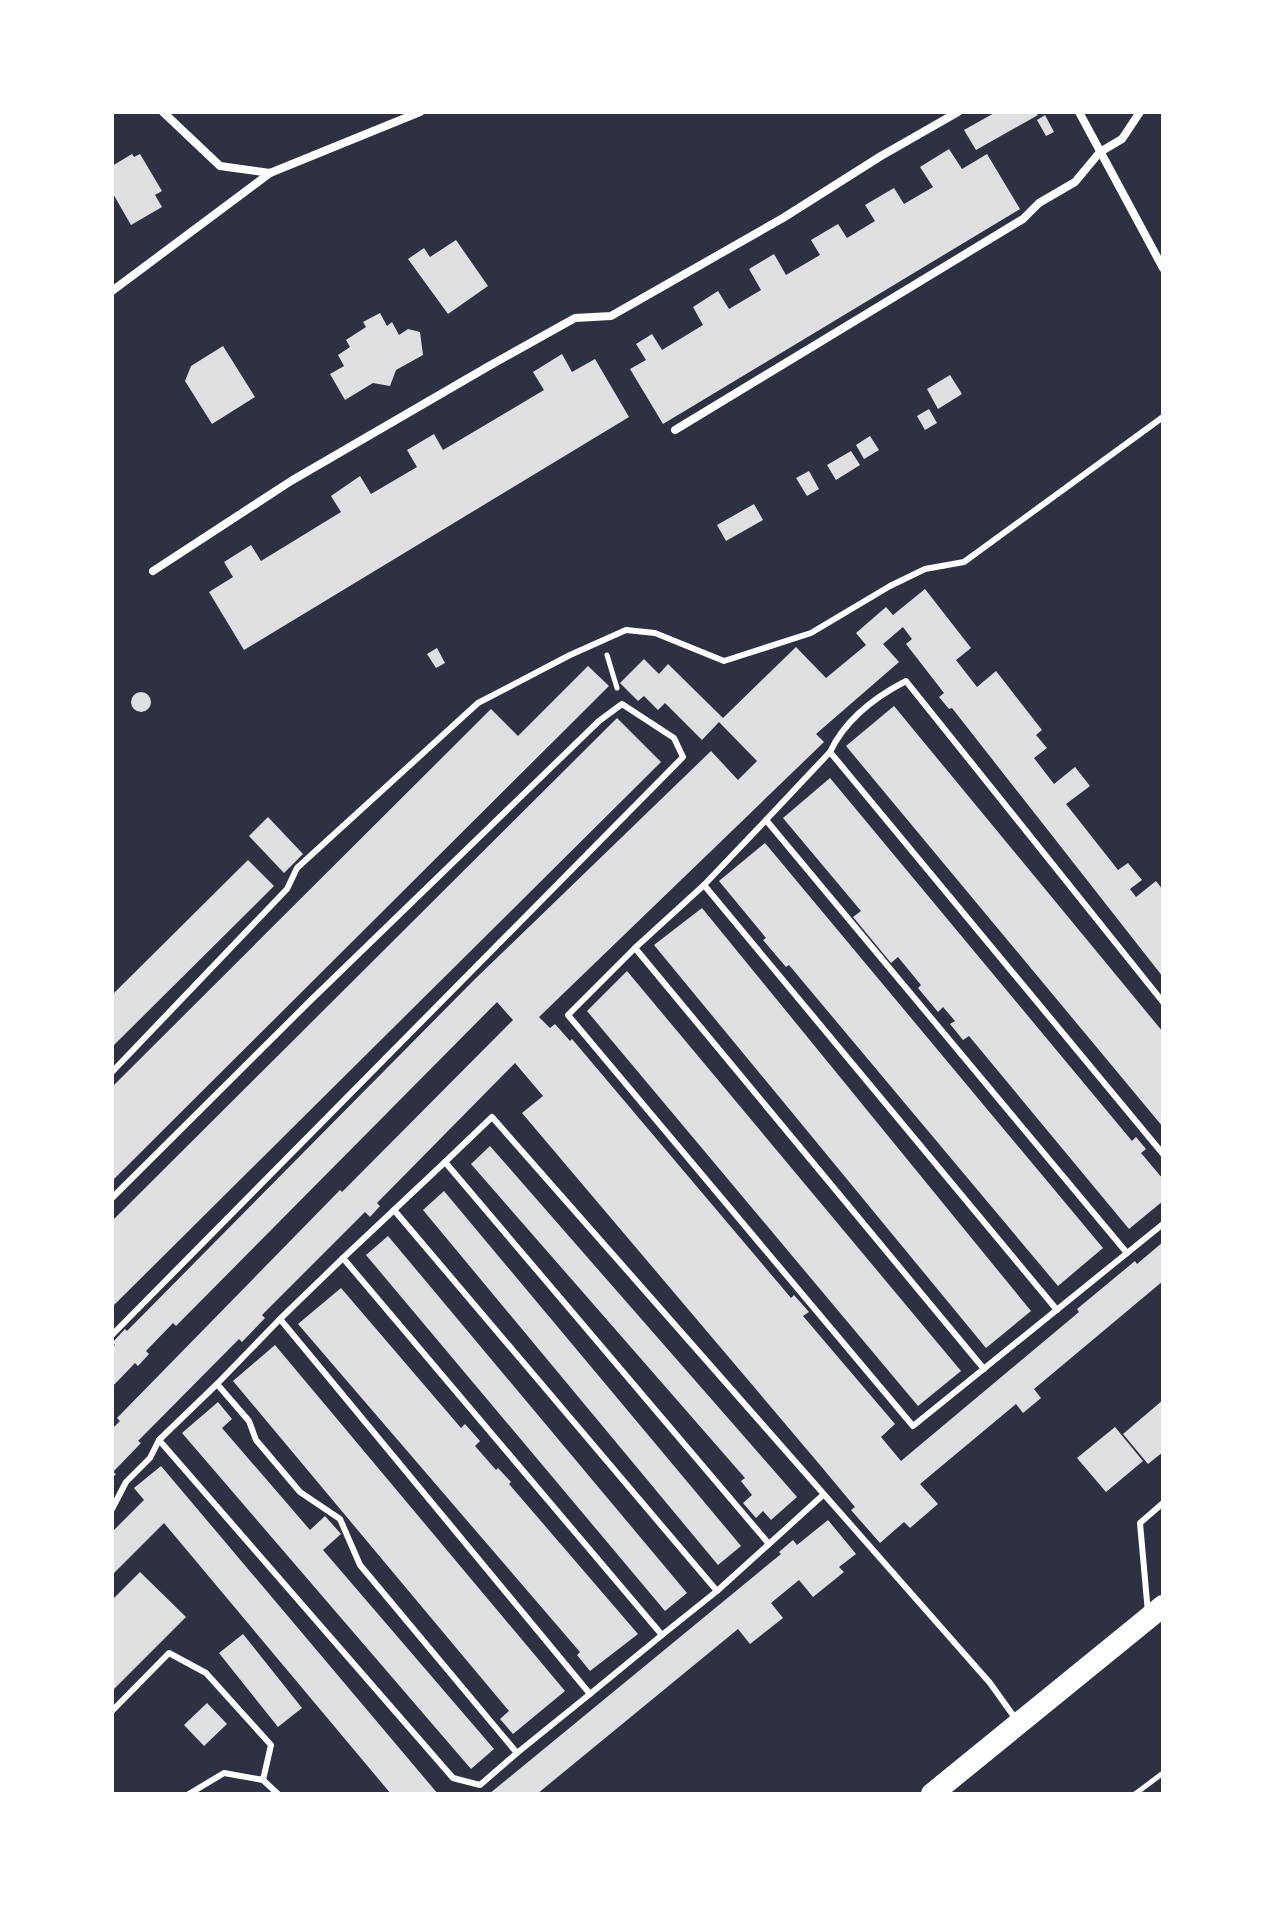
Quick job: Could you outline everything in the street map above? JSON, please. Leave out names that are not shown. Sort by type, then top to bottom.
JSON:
[{"type":"highway","points":[[932,1794],[1156,1612]]},
{"type":"street","points":[[163,112],[220,166],[270,173]]},
{"type":"street","points":[[112,291],[270,173],[420,112]]},
{"type":"street","points":[[153,571],[291,481],[489,366],[575,318],[611,316],[783,218],[958,112]]},
{"type":"street","points":[[1079,112],[1163,268]]},
{"type":"street","points":[[675,430],[1023,219],[1039,203],[1075,182],[1100,152],[1122,139],[1140,112]]},
{"type":"lane","points":[[112,1072],[287,889],[297,868],[478,703],[626,630],[655,633],[724,661],[811,633],[925,569],[964,562],[1163,417]]},
{"type":"lane","points":[[1163,1002],[906,681],[883,693],[839,733],[830,752],[704,885],[568,1015],[913,1426],[1163,1224]]},
{"type":"lane","points":[[112,1198],[587,732],[622,704],[674,738],[683,757],[112,1335]]},
{"type":"lane","points":[[830,752],[1163,1154]]},
{"type":"lane","points":[[766,820],[1127,1253]]},
{"type":"lane","points":[[704,885],[1057,1310]]},
{"type":"lane","points":[[635,948],[984,1369]]},
{"type":"lane","points":[[112,1509],[126,1482],[150,1458],[159,1440],[280,1319],[492,1117],[990,1683],[1019,1724]]},
{"type":"lane","points":[[445,1162],[769,1544]]},
{"type":"lane","points":[[394,1210],[717,1591]]},
{"type":"lane","points":[[343,1258],[662,1635]]},
{"type":"lane","points":[[280,1319],[590,1694]]},
{"type":"lane","points":[[217,1384],[249,1421],[256,1440],[300,1492],[340,1519],[360,1565],[517,1753]]},
{"type":"lane","points":[[159,1440],[453,1778],[480,1785],[717,1591],[823,1495]]},
{"type":"lane","points":[[1156,1612],[1140,1523],[1163,1503]]},
{"type":"lane","points":[[112,1711],[169,1653],[206,1673],[271,1745],[263,1780]]},
{"type":"lane","points":[[189,1794],[224,1773],[263,1780],[278,1794]]},
{"type":"path","points":[[603,641],[622,704]]},
{"type":"path","points":[[1135,1794],[1163,1773]]},
{"type":"building","points":[[996,112],[1036,112],[1038,115],[976,150],[964,130]]},
{"type":"building","points":[[1045,115],[1054,132],[1046,136],[1037,120]]},
{"type":"building","points":[[949,149],[962,169],[987,154],[1020,209],[663,424],[630,369],[646,360],[636,344],[652,334],[662,350],[703,325],[693,307],[718,291],[729,309],[761,290],[749,269],[774,254],[786,275],[820,255],[811,240],[838,224],[847,238],[875,221],[865,205],[894,188],[904,204],[933,187],[920,167]]},
{"type":"building","points":[[132,154],[134,157],[140,154],[162,191],[155,195],[162,207],[131,225],[112,192],[112,166]]},
{"type":"building","points":[[456,240],[488,286],[448,314],[408,259],[424,248],[430,257]]},
{"type":"building","points":[[380,313],[387,326],[392,322],[399,335],[408,329],[420,332],[423,355],[396,370],[390,386],[373,383],[345,400],[330,374],[344,366],[338,355],[350,347],[346,340],[366,327],[363,322]]},
{"type":"building","points":[[223,346],[255,397],[212,424],[185,381],[191,366]]},
{"type":"building","points":[[562,354],[572,372],[595,359],[629,417],[244,650],[209,592],[233,577],[224,562],[251,545],[261,561],[341,512],[331,496],[360,476],[371,494],[417,467],[407,450],[434,434],[443,450],[544,390],[533,372]]},
{"type":"building","points":[[950,375],[962,394],[938,409],[927,389]]},
{"type":"building","points":[[929,409],[937,423],[925,430],[917,416]]},
{"type":"building","points":[[870,436],[879,450],[864,459],[856,445]]},
{"type":"building","points":[[851,451],[860,465],[836,480],[827,465]]},
{"type":"building","points":[[809,471],[819,489],[807,496],[796,478]]},
{"type":"building","points":[[754,504],[763,520],[726,541],[717,525]]},
{"type":"building","points":[[925,589],[971,648],[956,660],[977,687],[996,671],[1042,730],[1036,735],[1047,748],[1034,758],[1054,784],[1075,767],[1090,786],[1066,804],[1118,870],[1128,863],[1142,880],[1130,889],[1136,897],[1156,881],[1163,890],[1163,977],[952,708],[949,709],[939,697],[944,693],[906,644],[912,639],[903,627],[883,644],[899,662],[816,734],[824,742],[539,1017],[550,1028],[555,1024],[570,1041],[572,1039],[791,1298],[794,1295],[809,1312],[803,1316],[895,1424],[881,1437],[901,1461],[1079,1312],[1077,1309],[1163,1242],[1163,1281],[1034,1389],[1041,1398],[1023,1413],[1016,1404],[920,1484],[938,1504],[910,1528],[904,1522],[880,1543],[851,1510],[855,1507],[522,1113],[543,1096],[515,1063],[377,1203],[380,1206],[370,1217],[365,1212],[262,1315],[265,1318],[242,1342],[239,1339],[138,1441],[141,1443],[113,1472],[116,1474],[112,1478],[112,1429],[120,1421],[117,1418],[340,1190],[342,1192],[513,1020],[497,1002],[176,1326],[173,1323],[146,1351],[149,1354],[138,1366],[135,1363],[112,1387],[112,1348],[115,1345],[112,1343],[474,980],[711,751],[738,780],[757,761],[719,722],[702,740],[665,703],[658,710],[644,696],[638,701],[620,683],[644,659],[659,674],[668,664],[723,718],[796,647],[826,678],[866,645],[856,633],[886,607],[893,615]]},
{"type":"building","points":[[437,648],[445,663],[436,668],[427,654]]},
{"type":"building","points":[[588,666],[609,686],[112,1181],[112,1087],[491,709],[518,736]]},
{"type":"building","points":[[141,692],[148,695],[151,702],[148,709],[141,712],[134,709],[131,702],[134,695]]},
{"type":"building","points":[[894,706],[1163,1032],[1163,1127],[846,746]]},
{"type":"building","points":[[617,718],[661,762],[112,1307],[112,1221]]},
{"type":"building","points":[[830,778],[1132,1141],[1136,1137],[1146,1149],[1141,1153],[1163,1179],[1163,1201],[1129,1229],[969,1036],[963,1040],[950,1024],[955,1021],[943,1007],[938,1012],[898,957],[891,963],[853,917],[861,911],[783,818]]},
{"type":"building","points":[[268,817],[303,854],[284,873],[249,836]]},
{"type":"building","points":[[765,843],[1103,1248],[1058,1286],[789,965],[786,967],[763,940],[766,938],[719,881]]},
{"type":"building","points":[[248,860],[274,886],[112,1047],[112,995]]},
{"type":"building","points":[[702,908],[1031,1311],[986,1348],[654,945]]},
{"type":"building","points":[[627,971],[961,1371],[918,1406],[587,1011]]},
{"type":"building","points":[[490,1146],[797,1497],[771,1520],[763,1511],[756,1518],[743,1503],[752,1495],[741,1481],[745,1478],[471,1164]]},
{"type":"building","points":[[444,1191],[741,1546],[718,1565],[423,1210]]},
{"type":"building","points":[[388,1236],[687,1593],[665,1611],[366,1255]]},
{"type":"building","points":[[341,1288],[461,1428],[465,1424],[480,1441],[475,1446],[511,1482],[509,1484],[638,1634],[590,1671],[577,1655],[580,1652],[298,1324]]},
{"type":"building","points":[[275,1345],[565,1691],[513,1734],[500,1719],[509,1711],[233,1381]]},
{"type":"building","points":[[1163,1400],[1163,1452],[1148,1464],[1123,1434]]},
{"type":"building","points":[[218,1402],[232,1419],[222,1428],[310,1530],[325,1516],[341,1534],[323,1550],[494,1749],[471,1769],[182,1433]]},
{"type":"building","points":[[1115,1427],[1143,1461],[1106,1492],[1077,1458]]},
{"type":"building","points":[[161,1466],[438,1794],[391,1794],[164,1523],[112,1575],[112,1532],[144,1500],[134,1488]]},
{"type":"building","points":[[828,1520],[856,1554],[839,1567],[844,1572],[813,1597],[799,1580],[771,1603],[783,1618],[750,1644],[738,1629],[537,1794],[489,1794],[781,1554],[779,1552],[793,1540],[797,1545]]},
{"type":"building","points":[[140,1572],[186,1617],[112,1691],[112,1600]]},
{"type":"building","points":[[243,1634],[302,1708],[278,1727],[219,1653]]},
{"type":"building","points":[[207,1703],[227,1724],[204,1746],[184,1725]]}]
